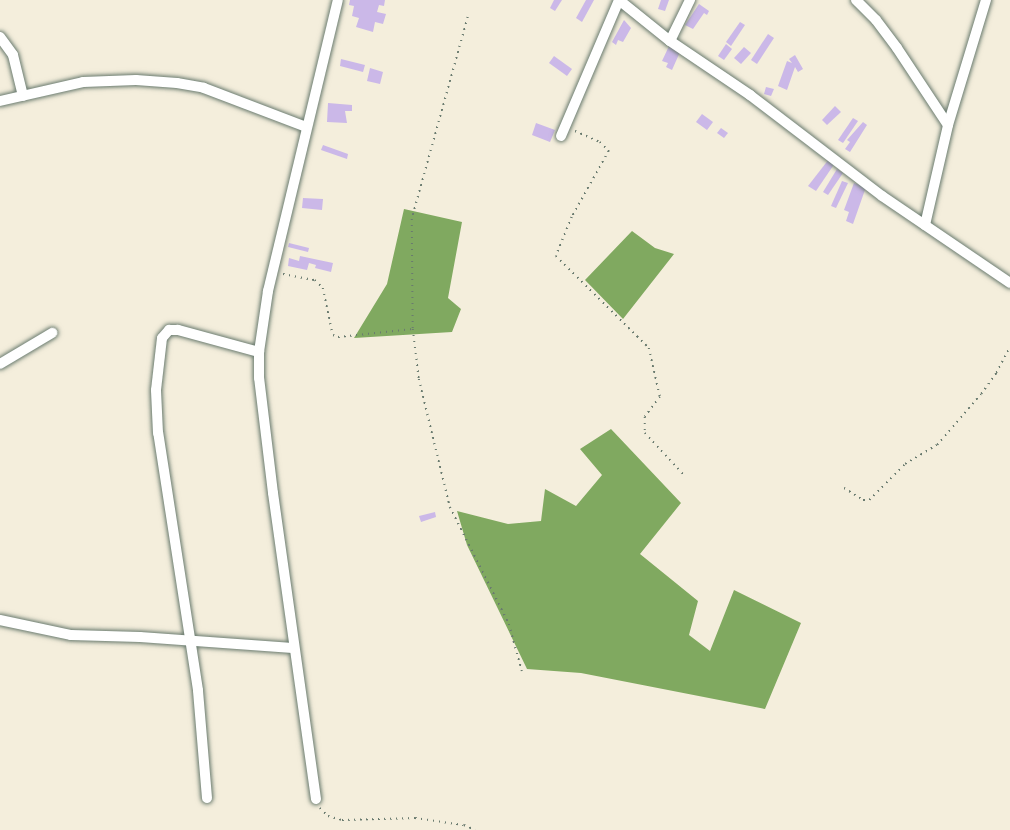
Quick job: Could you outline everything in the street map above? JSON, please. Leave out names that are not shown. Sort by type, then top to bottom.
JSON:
[{"type":"street","points":[[316,799],[293,648],[260,378],[259,352],[273,272],[338,0]]},
{"type":"street","points":[[562,131],[619,0],[670,41],[750,95],[925,225],[1010,283]]},
{"type":"street","points":[[670,41],[690,0]]},
{"type":"street","points":[[856,0],[876,20],[897,48],[948,125]]},
{"type":"street","points":[[925,225],[948,125],[986,0]]},
{"type":"street","points":[[0,38],[13,55],[23,96]]},
{"type":"street","points":[[0,100],[83,82],[136,80],[177,83],[204,88],[306,127]]},
{"type":"street","points":[[207,798],[198,690],[158,433],[156,390],[162,338],[167,332],[178,330],[259,352]]},
{"type":"street","points":[[0,364],[52,333]]},
{"type":"street","points":[[0,620],[71,636],[293,648]]},
{"type":"path","points":[[468,17],[419,186],[412,219],[413,329],[419,379],[450,507],[508,624],[522,671]]},
{"type":"path","points":[[562,131],[600,142],[609,151],[572,217],[556,256],[649,348],[660,397],[645,417],[645,433],[685,476]]},
{"type":"path","points":[[273,272],[315,280],[322,288],[333,335],[338,337],[413,329]]},
{"type":"path","points":[[844,488],[863,500],[869,500],[906,464],[937,445],[981,394],[1010,347]]},
{"type":"path","points":[[316,799],[323,812],[334,818],[415,818],[464,825],[475,830]]},
{"type":"green space","points":[[404,209],[462,222],[448,298],[461,309],[452,332],[354,338],[387,284]]},
{"type":"green space","points":[[632,231],[655,248],[674,254],[623,319],[585,280]]},
{"type":"green space","points":[[611,429],[681,503],[640,554],[698,601],[689,635],[710,651],[734,590],[801,623],[765,709],[581,673],[527,669],[467,545],[457,511],[508,524],[541,521],[545,489],[576,506],[602,475],[580,449]]},
{"type":"building","points":[[350,0],[385,0],[384,6],[379,5],[377,12],[386,14],[383,24],[375,22],[373,32],[356,27],[359,18],[352,16],[354,6],[349,5]]},
{"type":"building","points":[[554,0],[562,0],[555,11],[550,8]]},
{"type":"building","points":[[586,0],[594,0],[582,22],[576,18]]},
{"type":"building","points":[[661,0],[669,0],[665,11],[658,9]]},
{"type":"building","points":[[699,4],[709,11],[707,15],[704,13],[693,29],[685,25]]},
{"type":"building","points":[[624,20],[631,28],[623,42],[618,40],[616,45],[612,42]]},
{"type":"building","points":[[740,22],[745,25],[731,46],[726,42]]},
{"type":"building","points":[[768,34],[774,38],[757,64],[751,60]]},
{"type":"building","points":[[670,44],[680,52],[672,70],[666,67],[668,63],[662,61]]},
{"type":"building","points":[[726,44],[732,49],[724,60],[718,56]]},
{"type":"building","points":[[744,47],[751,53],[741,64],[734,58]]},
{"type":"building","points":[[795,55],[803,69],[798,72],[795,67],[787,90],[778,86],[787,61],[792,63],[789,59]]},
{"type":"building","points":[[554,56],[572,69],[567,76],[549,63]]},
{"type":"building","points":[[341,59],[365,65],[363,72],[340,66]]},
{"type":"building","points":[[370,68],[383,72],[380,84],[367,81]]},
{"type":"building","points":[[766,87],[774,89],[771,96],[764,94]]},
{"type":"building","points":[[328,103],[352,105],[352,111],[345,111],[347,123],[327,122]]},
{"type":"building","points":[[835,106],[841,112],[827,125],[822,120]]},
{"type":"building","points":[[702,114],[713,122],[707,130],[696,122]]},
{"type":"building","points":[[853,118],[858,121],[843,143],[838,140]]},
{"type":"building","points":[[863,122],[867,125],[850,152],[845,149],[850,142],[847,140]]},
{"type":"building","points":[[536,123],[555,130],[550,142],[532,135]]},
{"type":"building","points":[[721,128],[728,133],[724,138],[717,133]]},
{"type":"building","points":[[323,145],[348,154],[347,159],[321,150]]},
{"type":"building","points":[[829,159],[835,163],[816,191],[808,186]]},
{"type":"building","points":[[837,169],[843,173],[828,195],[823,192]]},
{"type":"building","points":[[842,181],[848,183],[836,208],[831,206]]},
{"type":"building","points":[[854,183],[866,187],[853,224],[846,221],[849,212],[844,210]]},
{"type":"building","points":[[303,198],[323,199],[322,210],[302,208]]},
{"type":"building","points":[[289,243],[309,248],[308,252],[288,247]]},
{"type":"building","points":[[300,256],[333,263],[331,272],[315,268],[316,265],[309,263],[307,270],[288,266],[289,258],[299,261]]},
{"type":"building","points":[[435,512],[436,517],[421,522],[419,516]]}]
